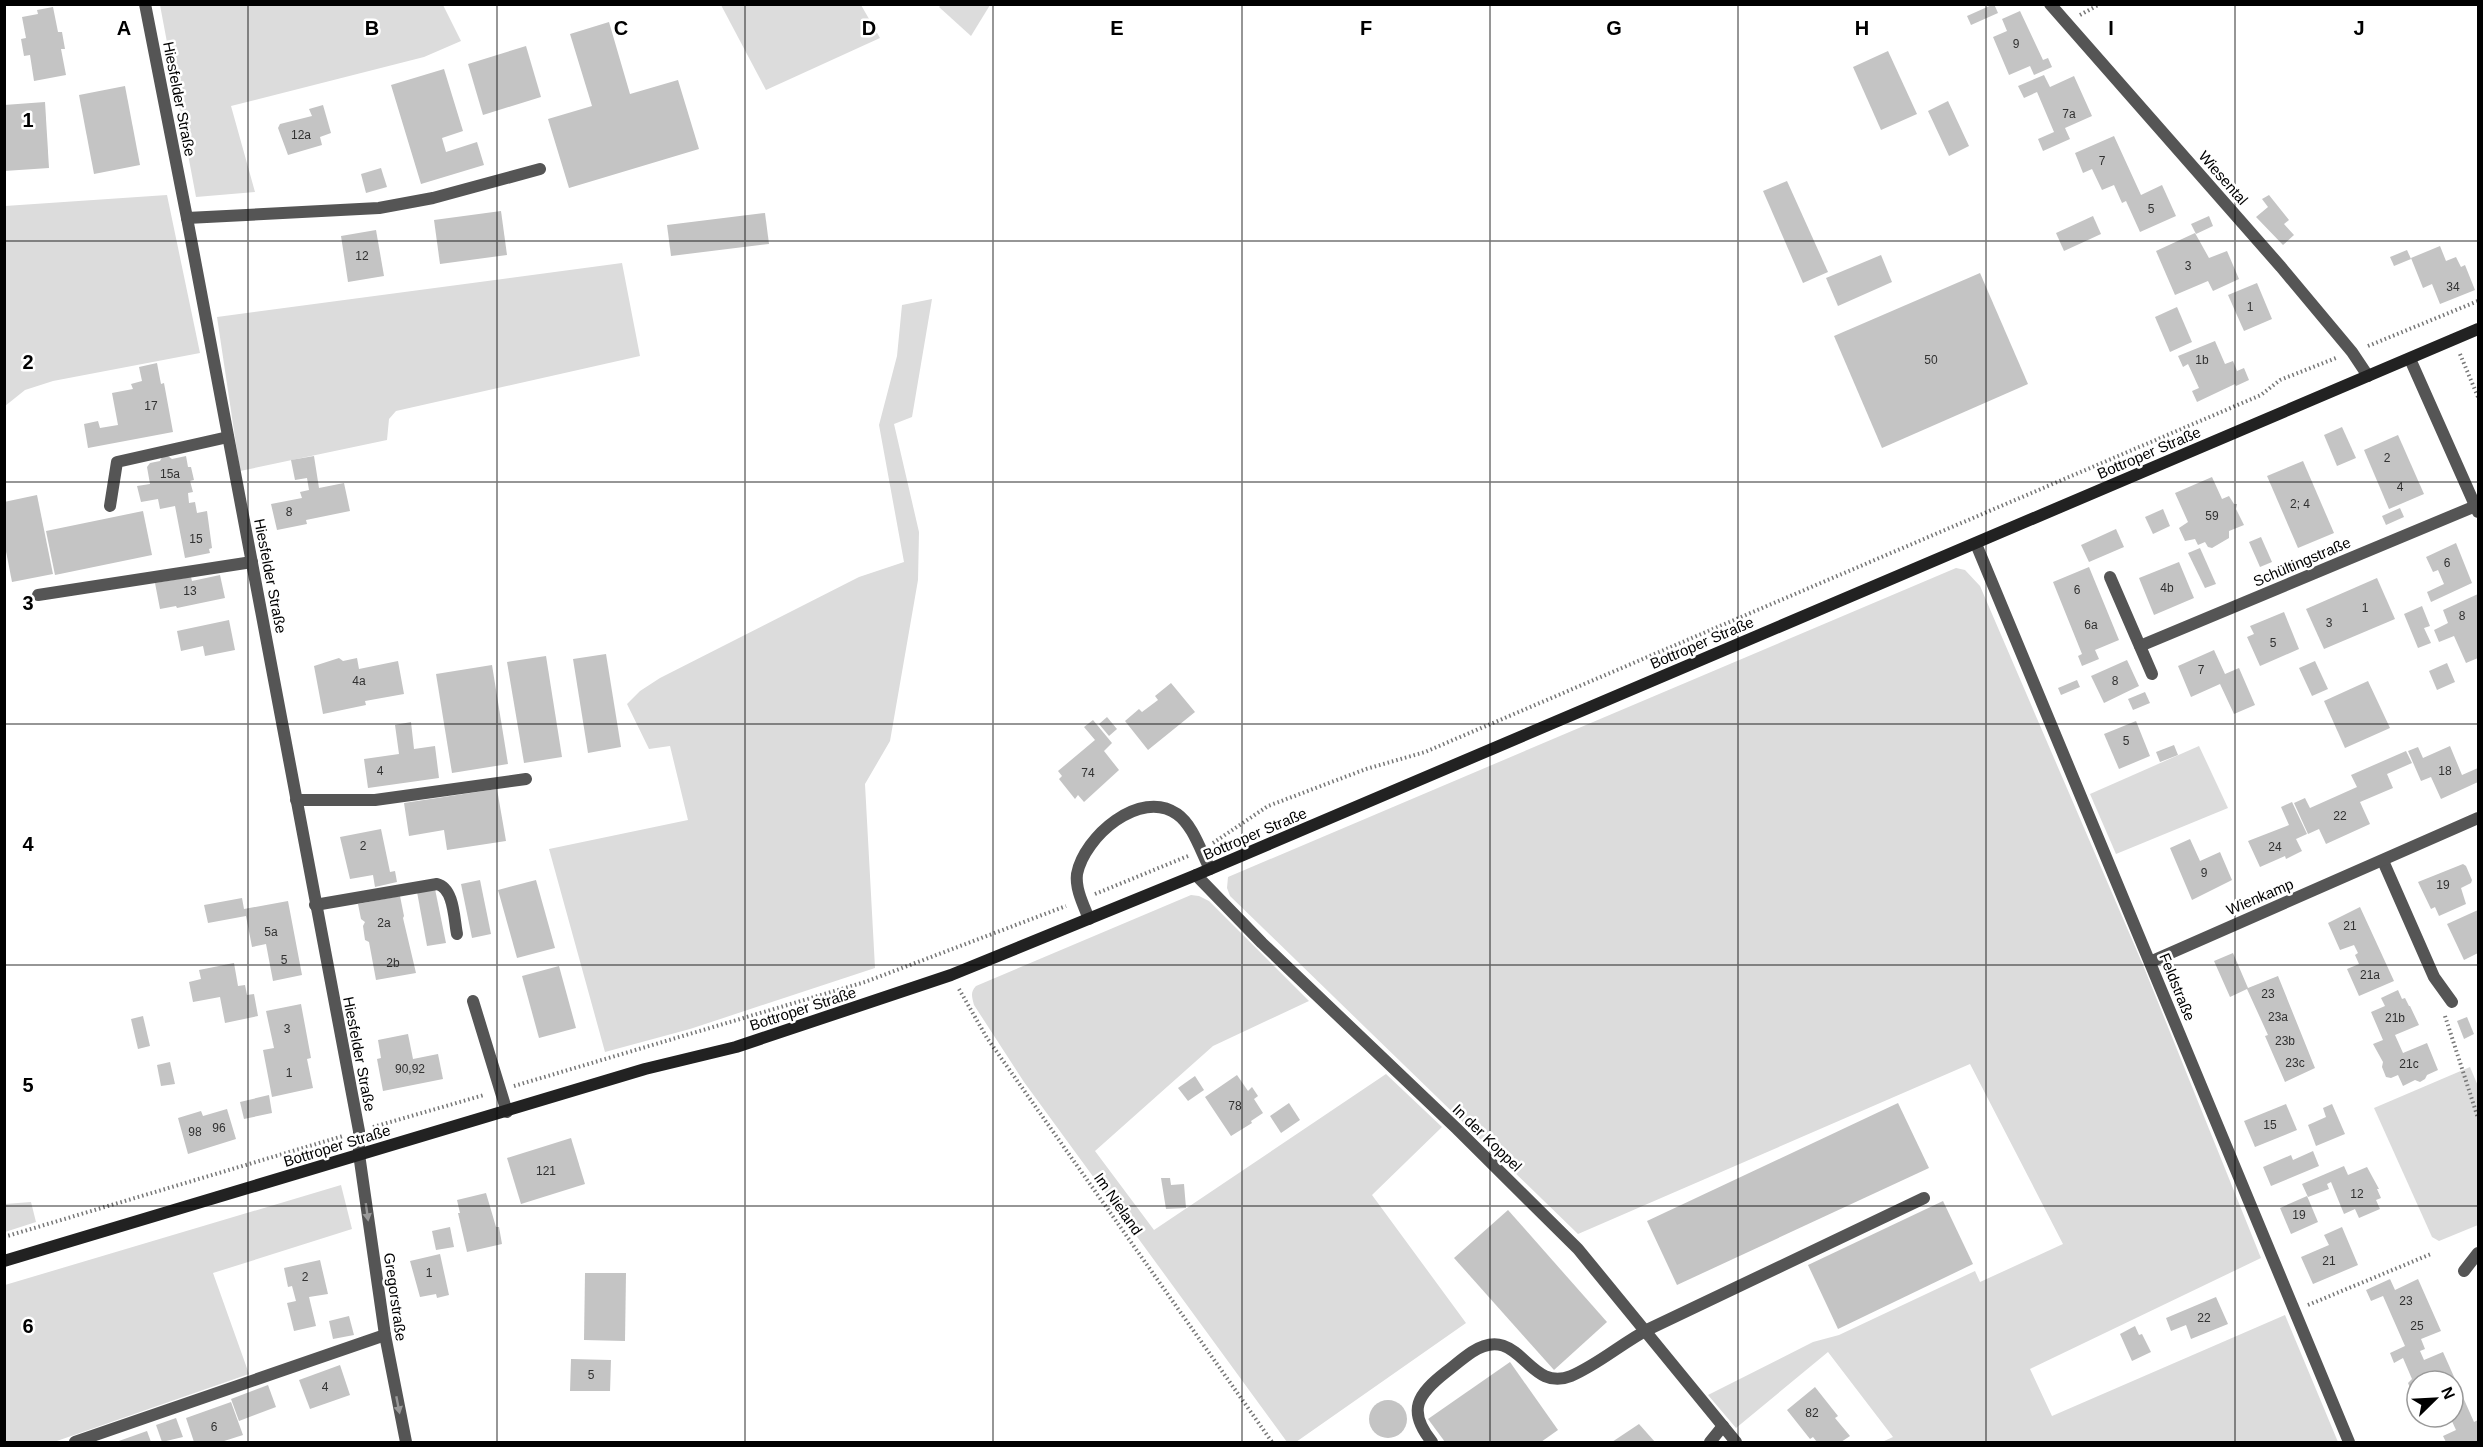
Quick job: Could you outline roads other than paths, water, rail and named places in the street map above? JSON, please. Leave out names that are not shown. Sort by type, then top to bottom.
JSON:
[{"type":"main road","name":"Bottroper Straße","points":[[4,1261],[645,1069],[736,1047],[951,975],[1196,875],[2478,329]]},
{"type":"street","name":"Hiesfelder Straße","points":[[145,4],[188,218],[359,1131],[359,1154]]},
{"type":"street","name":"Wiesental","points":[[2050,4],[2266,249],[2352,352],[2368,376]]},
{"type":"street","points":[[188,218],[379,208],[433,198],[540,169]]},
{"type":"street","points":[[2410,359],[2478,508]]},
{"type":"street","points":[[110,506],[117,462],[228,437]]},
{"type":"street","name":"Schültingstraße","points":[[2140,646],[2478,508]]},
{"type":"street","name":"Feldstraße","points":[[1976,544],[2349,1443]]},
{"type":"street","points":[[38,596],[252,562]]},
{"type":"street","points":[[2110,577],[2152,674]]},
{"type":"street","points":[[296,800],[375,800],[526,779]]},
{"type":"street","points":[[1089,919],[1077,884],[1077,874],[1086,851],[1106,828],[1123,815],[1144,807],[1163,807],[1178,815],[1210,869]]},
{"type":"street","name":"Wienkamp","points":[[2150,962],[2478,818]]},
{"type":"street","points":[[2383,861],[2434,976],[2449,998]]},
{"type":"street","name":"In der Koppel","points":[[1196,875],[1262,943],[1578,1248],[1736,1443]]},
{"type":"street","points":[[315,905],[437,884],[443,886],[448,892],[457,934]]},
{"type":"street","points":[[473,1001],[507,1112]]},
{"type":"street","name":"Gregorstraße","points":[[359,1154],[385,1335],[406,1443]]},
{"type":"street","points":[[1432,1443],[1420,1424],[1417,1406],[1425,1388],[1473,1351],[1491,1345],[1504,1345],[1521,1356],[1543,1377],[1557,1381],[1574,1375],[1646,1331],[1924,1198]]},
{"type":"street","points":[[2464,1271],[2478,1253]]},
{"type":"street","points":[[75,1443],[385,1335]]},
{"type":"street","points":[[1710,1443],[1723,1426]]}]
